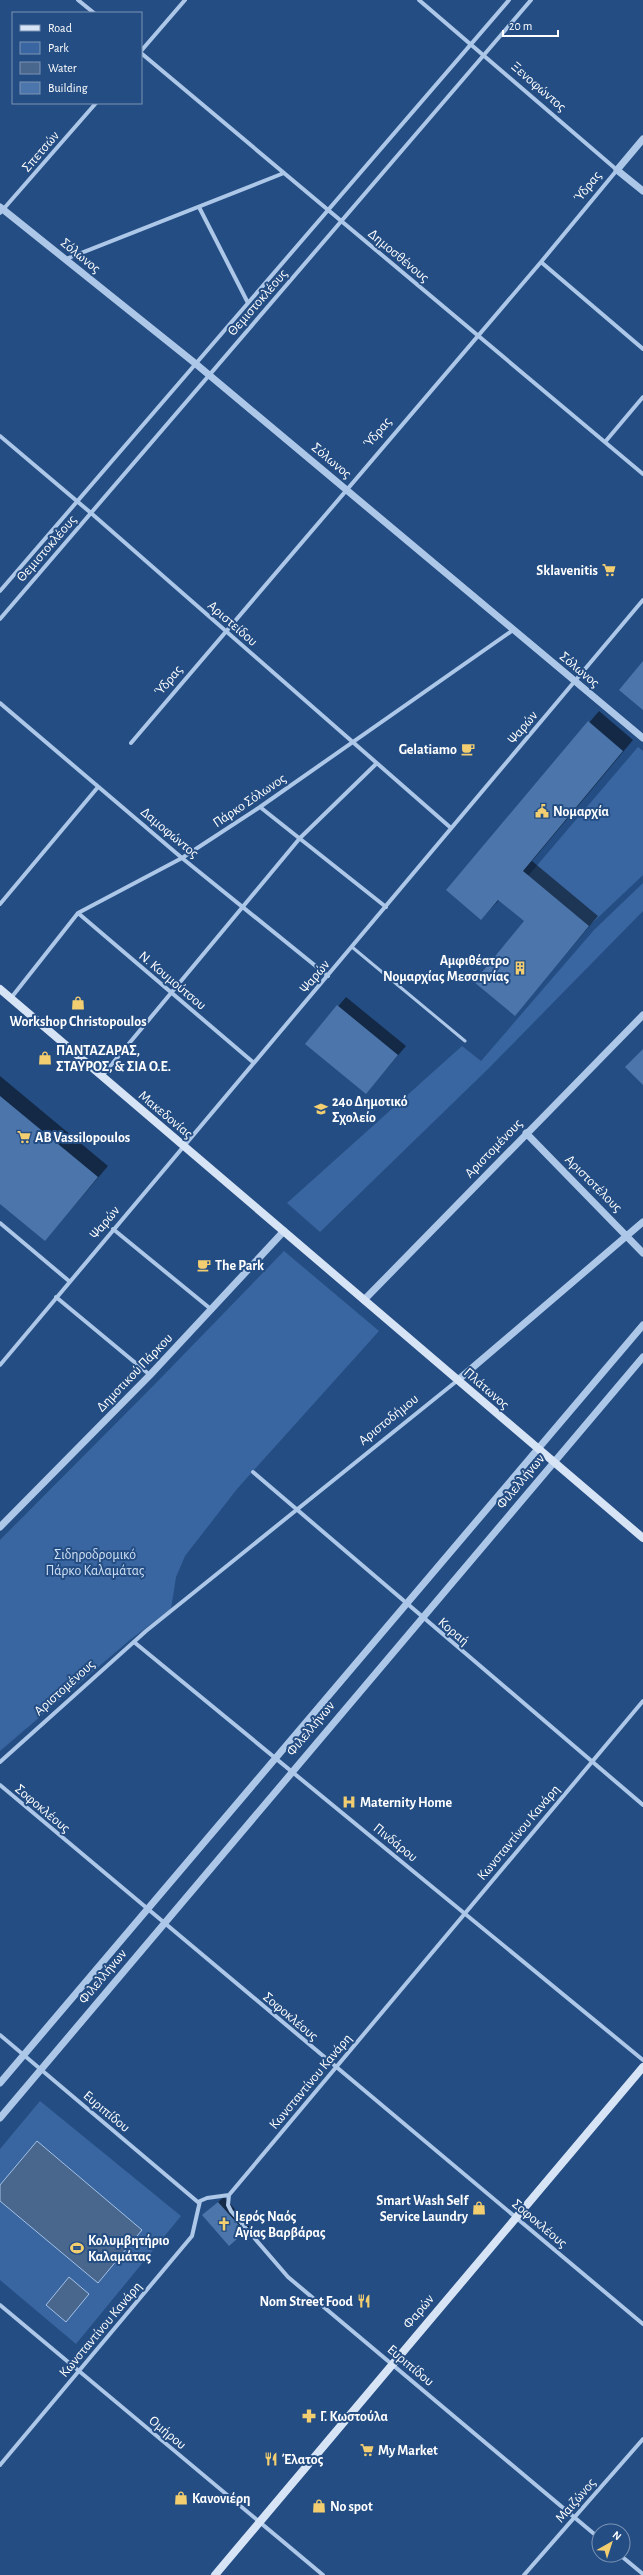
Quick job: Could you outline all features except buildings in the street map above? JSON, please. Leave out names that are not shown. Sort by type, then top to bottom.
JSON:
[{"type":"main road","name":"Μακεδονίας","points":[[0,989],[315,1258]]},
{"type":"main road","name":"Πλάτωνος","points":[[315,1258],[643,1538]]},
{"type":"main road","name":"Φαρών","points":[[215,2575],[260,2523],[391,2363],[514,2217],[643,2067]]},
{"type":"street","points":[[78,0],[93,12]]},
{"type":"street","points":[[142,51],[185,0]]},
{"type":"street","name":"Ξενοφώντος","points":[[419,0],[643,192]]},
{"type":"street","name":"Θεμιστοκλέους","points":[[0,591],[509,0]]},
{"type":"street","name":"Θεμιστοκλέους","points":[[0,619],[531,0]]},
{"type":"street","name":"Δημοσθένους","points":[[142,53],[643,474]]},
{"type":"street","name":"Σπετσών","points":[[1,210],[95,104]]},
{"type":"street","name":"Ύδρας","points":[[131,743],[541,262],[643,139]]},
{"type":"street","points":[[66,259],[284,173]]},
{"type":"street","points":[[199,207],[248,303]]},
{"type":"street","name":"Σόλωνος","points":[[1,210],[66,259],[196,364],[643,738]]},
{"type":"street","points":[[541,262],[643,349]]},
{"type":"street","points":[[605,442],[643,397]]},
{"type":"street","name":"Αριστείδου","points":[[0,436],[78,501],[352,743],[451,828]]},
{"type":"street","name":"Ψαρών","points":[[0,1364],[643,600]]},
{"type":"street","name":"Πάρκο Σόλωνος","points":[[11,998],[78,913],[182,858],[260,807],[513,630]]},
{"type":"street","name":"Δαμοφώντος","points":[[0,703],[182,858],[328,976]]},
{"type":"street","points":[[102,1076],[300,838],[376,764]]},
{"type":"street","points":[[0,904],[98,787]]},
{"type":"street","points":[[260,807],[386,907]]},
{"type":"street","name":"Ν. Κουμούτσου","points":[[78,913],[254,1063]]},
{"type":"street","name":"Αριστομένους","points":[[364,1300],[643,1015]]},
{"type":"street","name":"Αριστοτέλους","points":[[526,1133],[643,1253]]},
{"type":"street","name":"Αριστοδήμου","points":[[146,1631],[458,1380],[643,1222]]},
{"type":"street","points":[[0,1223],[69,1281]]},
{"type":"street","points":[[113,1229],[212,1310]]},
{"type":"street","name":"Δημοτικού Πάρκου","points":[[0,1527],[150,1375],[284,1231]]},
{"type":"street","points":[[56,1297],[150,1375]]},
{"type":"street","name":"Φιλελλήνων","points":[[0,2083],[274,1757],[643,1325]]},
{"type":"street","name":"Φιλελλήνων","points":[[0,2118],[163,1923],[643,1357]]},
{"type":"street","name":"Κοραή","points":[[253,1472],[421,1618],[643,1805]]},
{"type":"street","name":"Αριστομένους","points":[[0,1762],[146,1631]]},
{"type":"street","name":"Πινδάρου","points":[[134,1642],[643,2060]]},
{"type":"street","name":"Κωνσταντίνου Κανάρη","points":[[229,2195],[464,1912],[643,1702]]},
{"type":"street","name":"Σοφοκλέους","points":[[0,1785],[146,1909],[643,2324]]},
{"type":"street","name":"Ευριπίδου","points":[[0,2035],[199,2203]]},
{"type":"street","points":[[199,2203],[206,2198],[229,2195]]},
{"type":"street","name":"Ευριπίδου","points":[[229,2195],[228,2205],[231,2211],[274,2262],[391,2363],[591,2531]]},
{"type":"street","name":"Κωνσταντίνου Κανάρη","points":[[0,2465],[80,2372],[192,2236],[199,2203]]},
{"type":"street","name":"Ομήρου","points":[[0,2305],[323,2575]]},
{"type":"street","name":"Μαιζώνος","points":[[524,2575],[643,2439]]},
{"type":"street","points":[[630,2563],[643,2574]]},
{"type":"lane","points":[[352,947],[465,1041]]},
{"type":"green space","points":[[638,747],[643,751],[643,875],[589,926],[528,876]]},
{"type":"green space","points":[[643,883],[643,911],[489,1068],[320,1232],[287,1203],[462,1046],[481,1061],[594,930]]},
{"type":"green space","name":"Σιδηροδρομικό Πάρκο Καλαμάτας","points":[[284,1251],[379,1331],[237,1489],[185,1556],[176,1577],[171,1609],[131,1639],[0,1751],[0,1540],[157,1382]]},
{"type":"green space","name":"Κολυμβητήριο Καλαμάτας","points":[[40,2101],[181,2216],[76,2344],[0,2280],[0,2149]]},
{"type":"water","name":"Κολυμβητήριο Καλαμάτας","points":[[37,2141],[142,2230],[98,2283],[0,2201],[0,2185]]},
{"type":"water","points":[[69,2277],[89,2294],[66,2322],[46,2305]]},
{"type":"place","name":"Sklavenitis","points":[[609,570]]},
{"type":"place","name":"Gelatiamo","points":[[468,749]]},
{"type":"place","name":"Νομαρχία","points":[[542,811]]},
{"type":"place","name":"Αμφιθέατρο Νομαρχίας Μεσσηνίας","points":[[520,968]]},
{"type":"place","name":"Workshop Christopoulos","points":[[78,1003]]},
{"type":"place","name":"ΠΑΝΤΑΖΑΡΑΣ, ΣΤΑΥΡΟΣ, & ΣΙΑ Ο.Ε.","points":[[45,1058]]},
{"type":"place","name":"24ο Δημοτικό Σχολείο","points":[[321,1109]]},
{"type":"place","name":"AB Vassilopoulos","points":[[24,1137]]},
{"type":"place","name":"The Park","points":[[204,1265]]},
{"type":"place","name":"Maternity Home","points":[[349,1802]]},
{"type":"place","name":"Smart Wash Self Service Laundry","points":[[479,2208]]},
{"type":"place","name":"Ιερός Ναός Αγίας Βαρβάρας","points":[[224,2224]]},
{"type":"place","name":"Κολυμβητήριο Καλαμάτας","points":[[77,2248]]},
{"type":"place","name":"Nom Street Food","points":[[364,2301]]},
{"type":"place","name":"Γ. Κωστούλα","points":[[309,2416]]},
{"type":"place","name":"My Market","points":[[367,2450]]},
{"type":"place","name":"Έλατος","points":[[271,2459]]},
{"type":"place","name":"Κανονιέρη","points":[[181,2498]]},
{"type":"place","name":"No spot","points":[[319,2506]]}]
